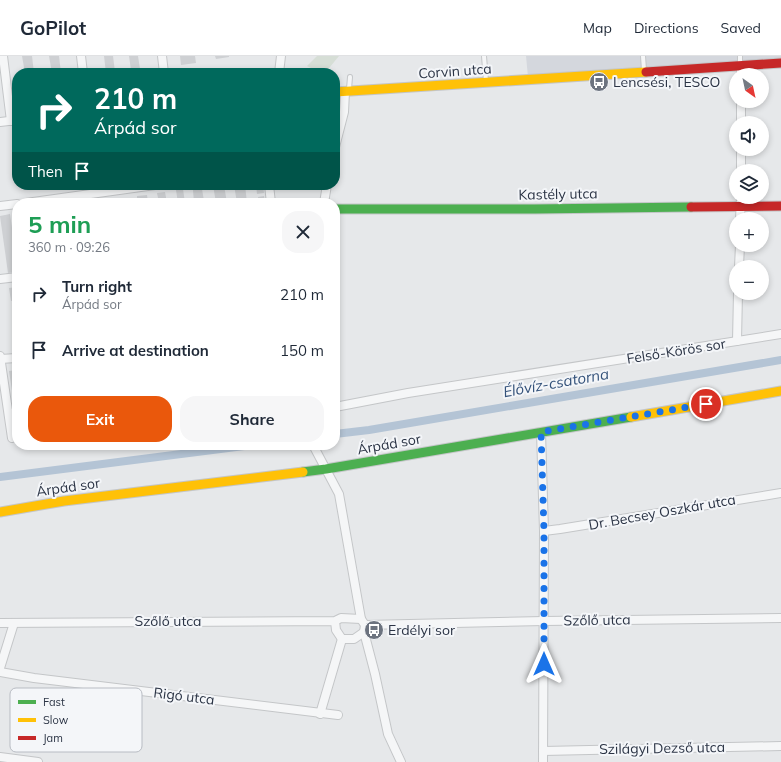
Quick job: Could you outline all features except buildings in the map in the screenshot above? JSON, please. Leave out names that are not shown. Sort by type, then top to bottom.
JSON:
[{"type":"street","points":[[3,56],[12,108]]},
{"type":"street","points":[[81,56],[82,68]]},
{"type":"street","points":[[162,56],[163,68]]},
{"type":"street","points":[[280,68],[281,56]]},
{"type":"street","name":"Corvin utca","points":[[756,68],[781,63]]},
{"type":"street","name":"Corvin utca","points":[[340,92],[645,72],[729,71]]},
{"type":"street","points":[[340,128],[347,92]]},
{"type":"street","points":[[0,122],[12,120]]},
{"type":"street","points":[[53,198],[97,190]]},
{"type":"street","name":"Kastély utca","points":[[340,210],[535,209],[729,201]]},
{"type":"street","name":"Kastély utca","points":[[765,204],[781,206]]},
{"type":"street","points":[[0,206],[12,205]]},
{"type":"street","points":[[0,279],[12,278]]},
{"type":"street","points":[[737,341],[738,300]]},
{"type":"street","name":"Felső-Körös sor","points":[[340,407],[408,393],[781,334]]},
{"type":"street","points":[[0,356],[12,409]]},
{"type":"street","points":[[0,359],[12,358]]},
{"type":"street","name":"Árpád sor","points":[[0,512],[64,501],[326,468],[781,391]]},
{"type":"street","points":[[541,432],[544,531],[543,762]]},
{"type":"street","points":[[316,450],[339,494],[363,625],[388,734],[401,762]]},
{"type":"street","name":"Dr. Becsey Oszkár utca","points":[[544,531],[560,530],[781,492]]},
{"type":"street","name":"Szőlő utca","points":[[0,623],[335,620],[341,618],[363,625],[781,618]]},
{"type":"street","points":[[320,714],[342,639],[336,630],[335,620]]},
{"type":"street","points":[[0,668],[14,623]]},
{"type":"street","name":"Szőlő utca","points":[[342,639],[354,639],[360,636],[363,625]]},
{"type":"street","name":"Rigó utca","points":[[0,672],[34,678],[119,688]]},
{"type":"street","name":"Rigó utca","points":[[142,691],[338,716]]},
{"type":"street","name":"Szilágyi Dezső utca","points":[[543,751],[781,746]]},
{"type":"street","points":[[0,757],[38,762]]},
{"type":"lane","points":[[484,56],[486,83]]},
{"type":"lane","points":[[644,56],[645,72]]},
{"type":"lane","points":[[740,56],[741,68]]},
{"type":"lane","points":[[347,92],[350,77]]},
{"type":"shaded area","points":[[317,56],[339,56],[329,68],[311,68],[307,66]]},
{"type":"shaded area","points":[[526,56],[781,56],[781,60],[528,77]]},
{"type":"waterway","name":"Élővíz-csatorna","points":[[340,433],[369,430],[781,360]]},
{"type":"waterway","name":"Élővíz-csatorna","points":[[0,477],[213,450]]},
{"type":"traffic: fast","points":[[340,209],[691,207]]},
{"type":"traffic: fast","points":[[303,472],[631,417]]},
{"type":"traffic: slow","points":[[340,92],[646,72]]},
{"type":"traffic: slow","points":[[631,417],[781,391]]},
{"type":"traffic: slow","points":[[0,512],[64,501],[303,472]]},
{"type":"traffic: jam","points":[[646,72],[781,63]]},
{"type":"traffic: jam","points":[[691,207],[781,206]]},
{"type":"place","name":"Lencsési, TESCO","points":[[599,82]]},
{"type":"place","name":"Erdélyi sor","points":[[374,630]]},
{"type":"route","points":[[544,664],[544,531],[541,432],[706,404]]}]
